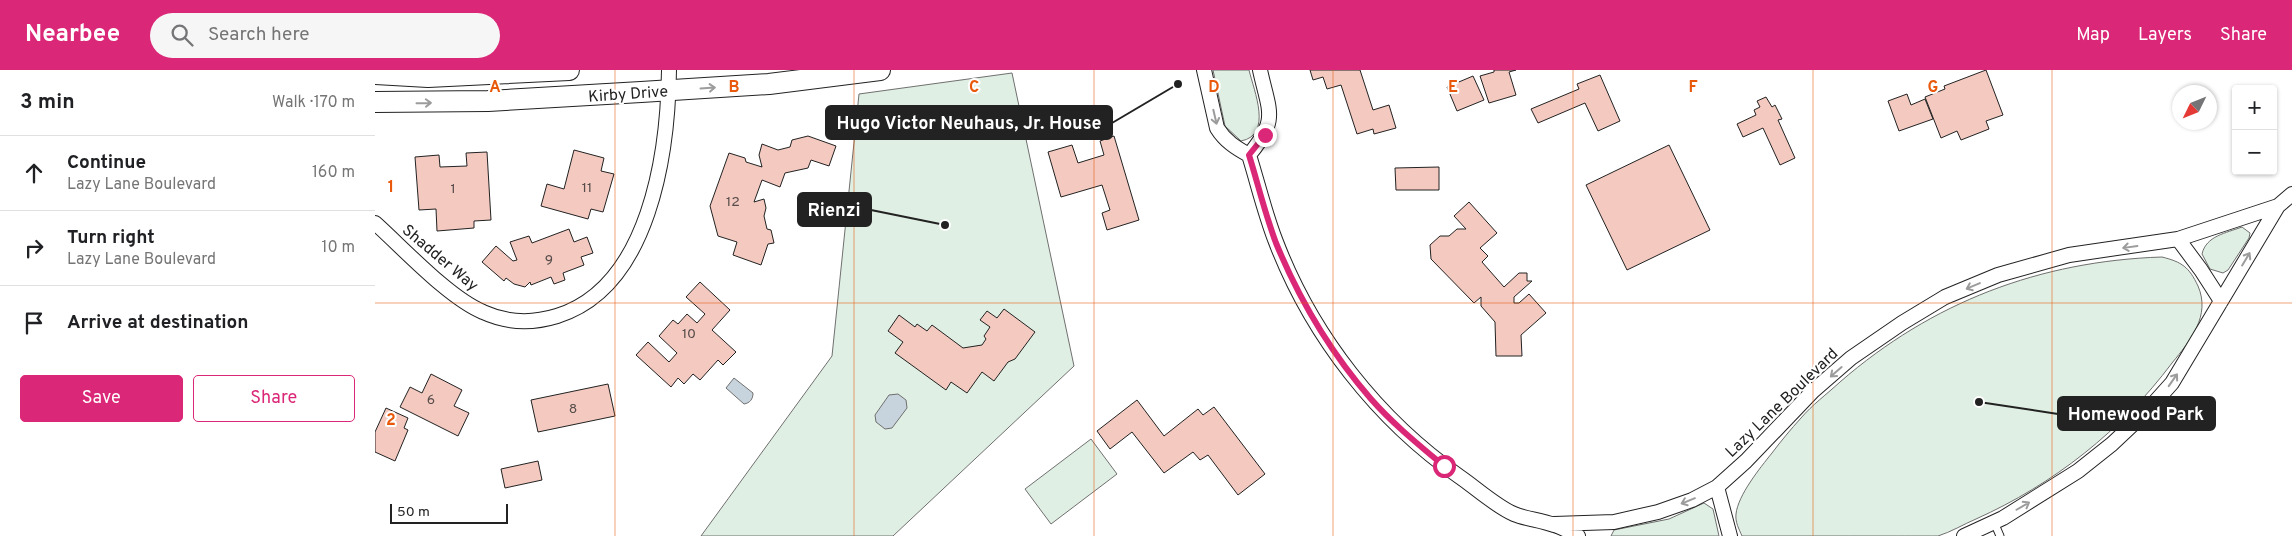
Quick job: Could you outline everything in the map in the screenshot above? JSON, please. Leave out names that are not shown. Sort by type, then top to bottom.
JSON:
[{"type":"main road","points":[[375,74],[569,70]]},
{"type":"main road","name":"Kirby Drive","points":[[384,103],[488,102],[769,84],[880,70]]},
{"type":"main road","points":[[384,103],[397,73]]},
{"type":"street","name":"Shadder Way","points":[[375,224],[450,292],[481,312],[503,320],[530,322],[573,311],[612,280],[628,255],[647,214],[661,161],[667,125],[669,70]]},
{"type":"street","points":[[1203,70],[1217,128],[1222,136],[1234,147],[1249,155],[1265,135],[1269,124],[1269,112],[1260,70]]},
{"type":"street","name":"Lazy Lane Boulevard","points":[[1249,155],[1275,241],[1293,283],[1318,325],[1371,399],[1408,436],[1444,466],[1513,514],[1554,524],[1578,536]]},
{"type":"street","name":"Lazy Lane Boulevard","points":[[1964,536],[1994,522],[2044,494],[2078,471],[2112,444],[2146,412],[2172,383],[2205,331],[2278,206],[2292,194]]},
{"type":"street","name":"Lazy Lane Boulevard","points":[[1554,524],[1614,522],[1658,512],[1691,500],[1717,486],[1746,461],[1813,391],[1851,358],[1901,323],[1945,298],[1998,275],[2069,256],[2178,239],[2278,206]]},
{"type":"street","points":[[2178,239],[2221,301]]},
{"type":"street","points":[[1717,486],[1730,536]]},
{"type":"lane","points":[[1994,522],[2001,536]]},
{"type":"green space","points":[[1213,70],[1249,70],[1259,111],[1259,121],[1251,137],[1241,141],[1225,126]]},
{"type":"green space","points":[[1012,73],[1074,366],[893,536],[701,536],[832,356],[859,94]]},
{"type":"green space","points":[[2242,227],[2250,233],[2249,238],[2228,270],[2223,273],[2210,269],[2202,254],[2204,248],[2217,236]]},
{"type":"green space","points":[[2162,257],[2184,266],[2198,286],[2202,308],[2197,328],[2179,355],[2131,411],[2108,433],[2059,472],[2005,505],[1938,536],[1742,536],[1736,517],[1741,499],[1756,474],[1786,435],[1810,409],[1840,382],[1875,354],[1912,329],[1950,308],[1990,291],[2031,277],[2073,267],[2117,260]]},
{"type":"green space","points":[[1091,439],[1117,474],[1051,524],[1025,489]]},
{"type":"green space","points":[[1704,503],[1713,509],[1719,536],[1611,536],[1614,530],[1669,519]]},
{"type":"shaded area","points":[[734,378],[753,393],[752,399],[748,403],[744,404],[726,388]]},
{"type":"shaded area","points":[[898,394],[906,400],[907,408],[892,428],[885,429],[876,422],[875,415],[889,395]]},
{"type":"building","points":[[1310,70],[1360,70],[1373,110],[1389,105],[1396,128],[1374,134],[1373,129],[1357,134],[1341,85],[1327,89],[1323,77],[1313,80]]},
{"type":"building","points":[[1494,70],[1516,70],[1509,72],[1516,95],[1489,103],[1480,76],[1494,72]]},
{"type":"building","points":[[1986,70],[2003,115],[1986,121],[1989,129],[1961,140],[1957,131],[1941,138],[1925,97],[1945,89],[1944,86]]},
{"type":"building","points":[[1600,75],[1620,121],[1598,131],[1585,103],[1538,123],[1531,109],[1579,89],[1577,84]]},
{"type":"building","points":[[1473,76],[1484,100],[1457,111],[1447,87]]},
{"type":"building","points":[[1907,94],[1911,105],[1925,99],[1933,119],[1899,131],[1888,101]]},
{"type":"building","points":[[1766,97],[1772,107],[1775,105],[1782,119],[1778,120],[1795,158],[1780,165],[1763,128],[1743,137],[1737,124],[1756,115],[1754,110],[1760,107],[1757,101]]},
{"type":"building","points":[[808,136],[836,146],[829,166],[811,160],[808,168],[785,173],[780,187],[762,180],[754,202],[764,199],[766,208],[764,216],[767,229],[771,230],[774,243],[768,244],[761,265],[733,255],[737,242],[718,236],[710,206],[729,153],[745,158],[746,162],[762,167],[759,155],[762,144],[778,150],[790,147],[792,140]]},
{"type":"building","points":[[1114,136],[1139,220],[1107,230],[1102,213],[1110,210],[1102,185],[1061,197],[1048,152],[1072,145],[1078,163],[1104,155],[1100,141]]},
{"type":"building","points":[[1669,145],[1710,230],[1627,270],[1586,185]]},
{"type":"building","points":[[574,150],[604,158],[601,171],[614,174],[603,212],[591,209],[588,219],[541,206],[547,184],[564,189]]},
{"type":"building","points":[[487,152],[491,220],[474,221],[474,228],[437,231],[436,209],[419,210],[415,157],[439,155],[440,167],[467,166],[466,153]]},
{"type":"building","points":[[1439,167],[1439,190],[1396,190],[1395,168]]},
{"type":"building","points":[[1469,202],[1497,233],[1480,248],[1488,256],[1482,262],[1504,287],[1519,273],[1527,273],[1527,281],[1532,281],[1514,297],[1514,303],[1519,303],[1529,294],[1546,313],[1521,335],[1522,356],[1496,356],[1495,322],[1481,306],[1481,297],[1474,303],[1431,259],[1430,245],[1440,236],[1449,236],[1457,229],[1466,229],[1454,216]]},
{"type":"building","points":[[569,229],[574,242],[587,237],[593,253],[581,257],[584,265],[563,273],[565,280],[554,284],[551,277],[531,285],[530,282],[525,287],[514,284],[506,278],[504,281],[482,262],[496,246],[513,261],[517,260],[510,242],[529,236],[532,243]]},
{"type":"building","points":[[700,282],[730,310],[712,330],[736,352],[723,365],[718,360],[700,380],[693,374],[684,384],[678,378],[671,387],[636,355],[648,342],[669,362],[677,353],[659,336],[673,320],[678,324],[687,314],[697,323],[705,314],[686,297]]},
{"type":"building","points":[[1004,309],[1035,332],[1015,359],[1008,362],[994,381],[982,372],[967,393],[951,382],[946,390],[895,353],[903,342],[888,331],[899,315],[915,327],[917,324],[927,331],[932,325],[963,348],[982,345],[986,339],[984,336],[990,327],[980,320],[987,311],[997,318]]},
{"type":"building","points":[[431,374],[462,390],[454,406],[469,413],[458,436],[400,407],[410,387],[422,393]]},
{"type":"building","points":[[608,384],[615,416],[538,432],[531,400]]},
{"type":"building","points":[[1137,400],[1164,436],[1198,409],[1203,415],[1214,407],[1265,474],[1238,495],[1208,455],[1200,460],[1193,452],[1164,473],[1132,432],[1110,449],[1097,431]]},
{"type":"building","points":[[386,408],[408,418],[404,428],[408,430],[395,461],[375,452],[375,432]]},
{"type":"building","points":[[538,461],[542,480],[505,488],[501,469]]},
{"type":"place","name":"Hugo Victor Neuhaus, Jr. House","points":[[1178,84]]},
{"type":"place","name":"Rienzi","points":[[945,225]]},
{"type":"place","name":"Homewood Park","points":[[1979,402]]},
{"type":"route","points":[[1265,135],[1249,155],[1275,241],[1293,283],[1312,317],[1371,399],[1408,436],[1444,466]]}]
